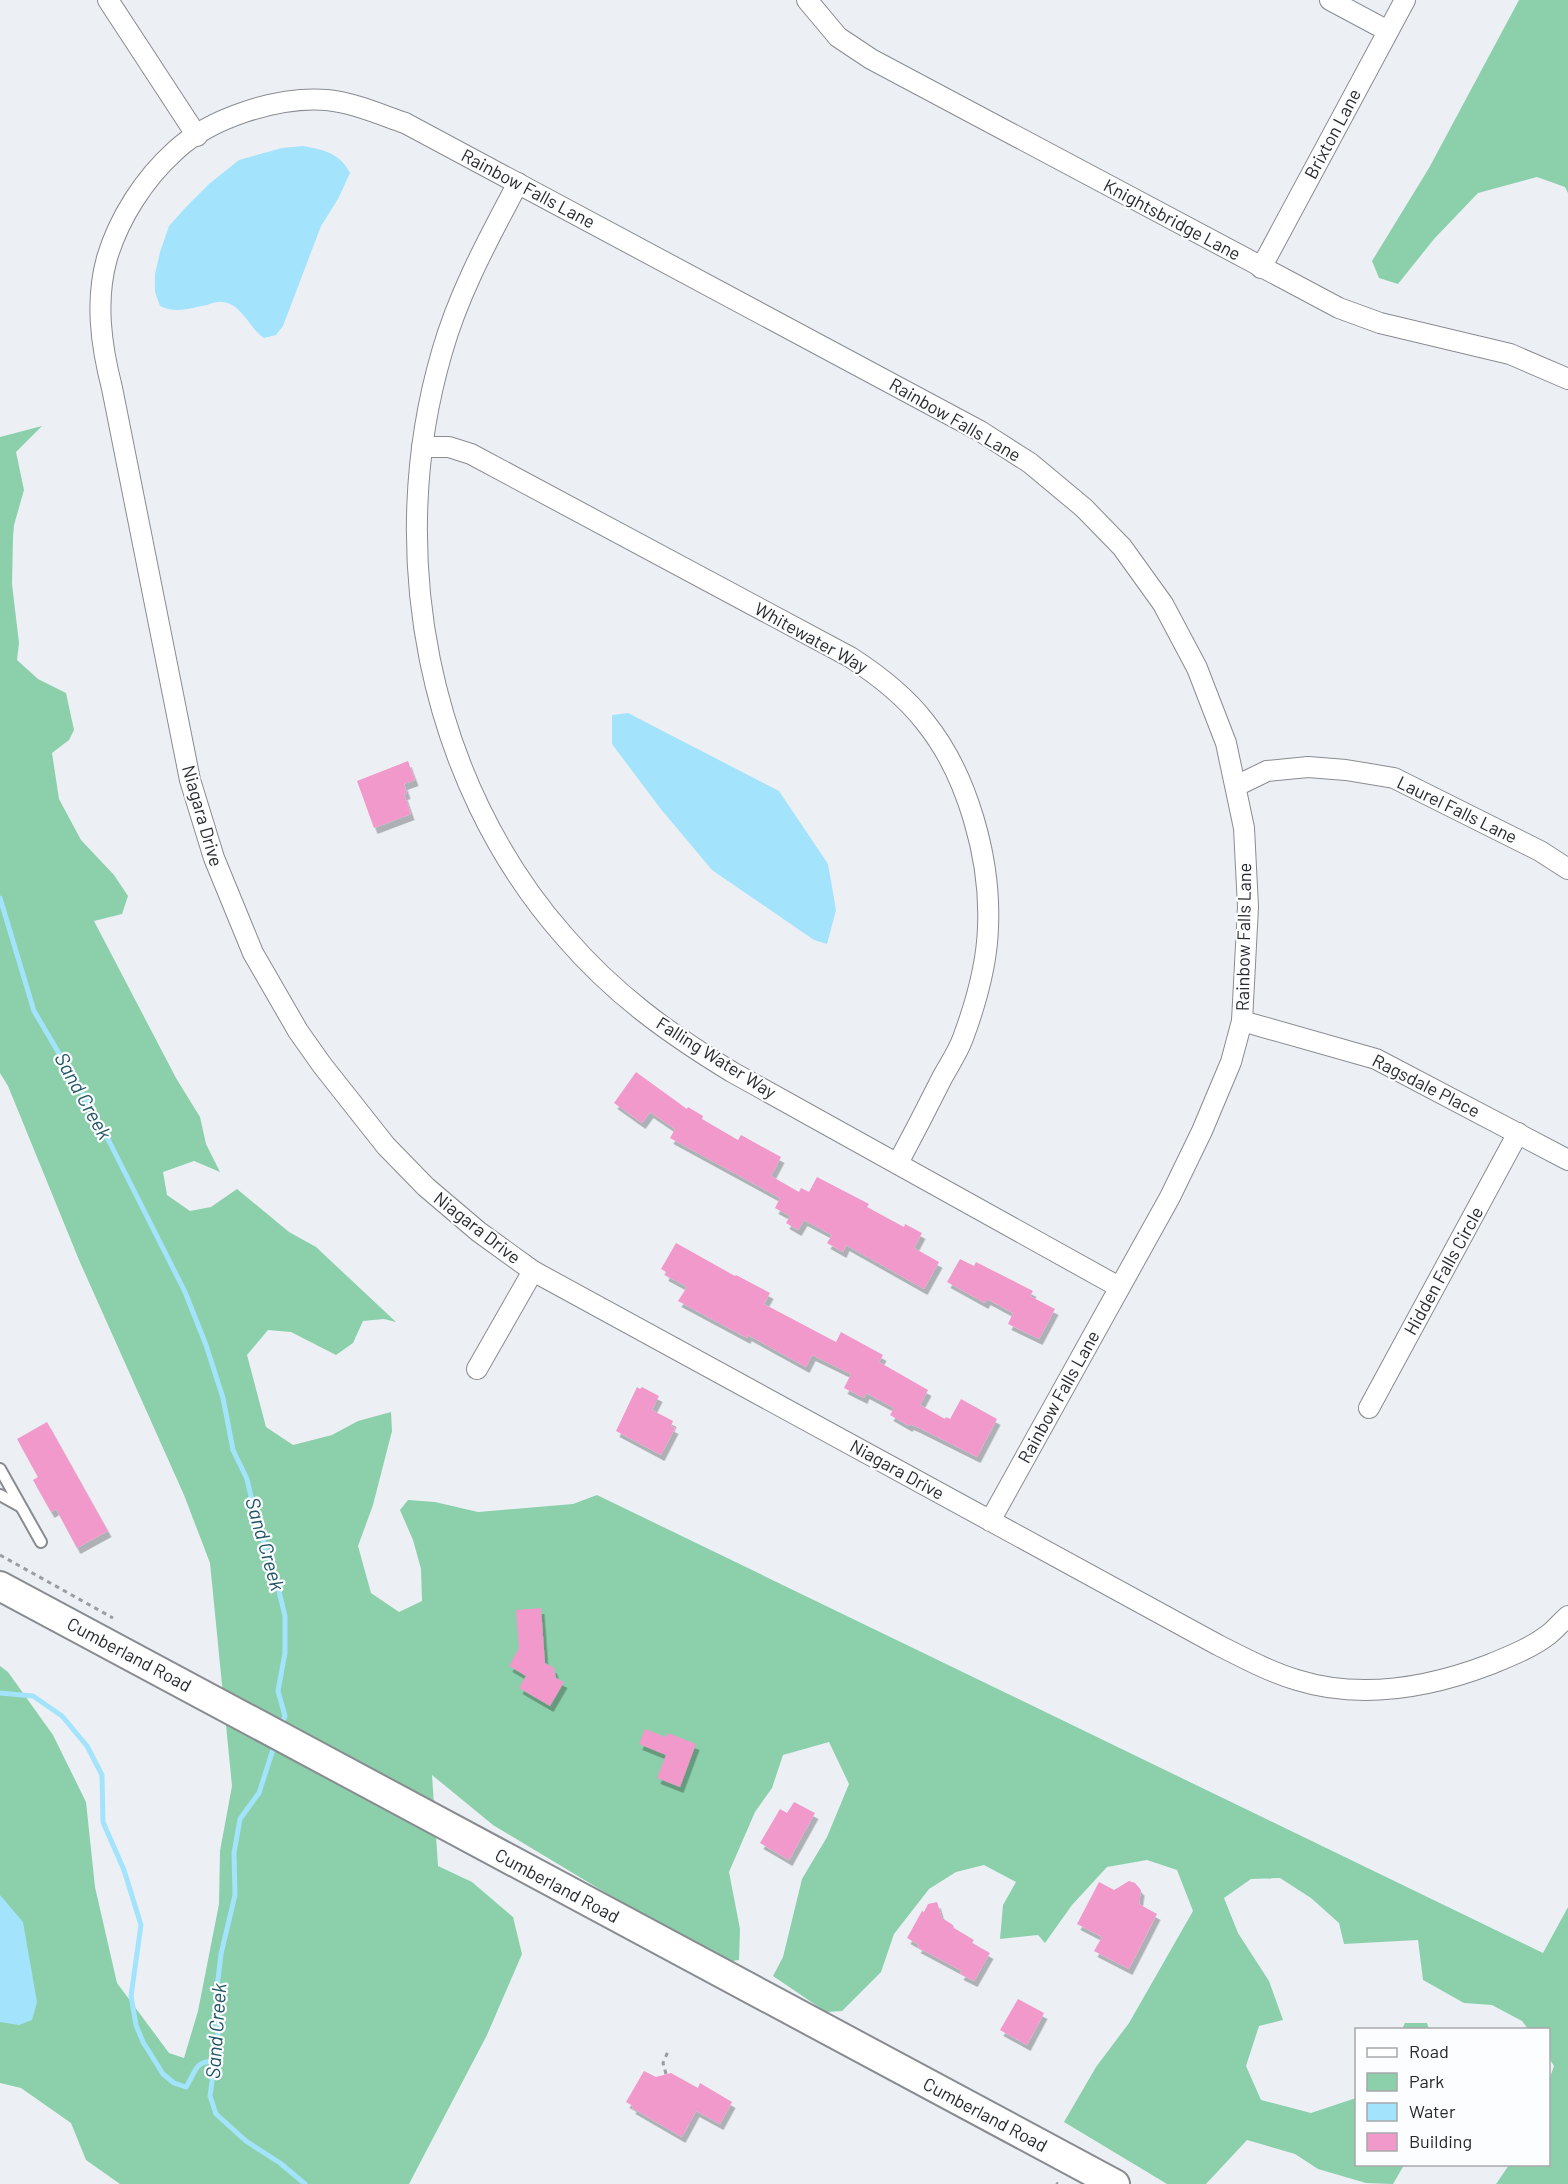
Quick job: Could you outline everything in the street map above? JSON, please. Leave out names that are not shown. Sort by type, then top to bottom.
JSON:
[{"type":"main road","name":"Cumberland Road","points":[[0,1586],[1115,2184]]},
{"type":"street","points":[[108,0],[196,136]]},
{"type":"street","name":"Knightsbridge Lane","points":[[807,0],[838,37],[871,59],[1351,314],[1380,324],[1510,354],[1568,379]]},
{"type":"street","points":[[1330,0],[1388,31]]},
{"type":"street","name":"Brixton Lane","points":[[1261,268],[1405,0]]},
{"type":"street","name":"Rainbow Falls Lane","points":[[196,136],[220,123],[253,110],[279,103],[326,100],[351,104],[405,123],[980,431],[1030,463],[1084,508],[1122,547],[1163,604],[1197,669],[1226,743],[1244,828],[1248,908],[1242,1021],[1231,1062],[1202,1131],[1170,1197],[990,1521]]},
{"type":"street","name":"Niagara Drive","points":[[196,136],[176,150],[147,181],[120,225],[107,258],[102,286],[100,317],[103,351],[190,780],[214,858],[253,952],[298,1031],[386,1146],[426,1187],[479,1233],[533,1271],[1218,1646],[1255,1664],[1299,1681],[1349,1690],[1404,1688],[1462,1675],[1511,1656],[1548,1635],[1568,1616]]},
{"type":"street","name":"Falling Water Way","points":[[518,183],[470,276],[455,311],[432,388],[417,490],[418,579],[429,660],[442,707],[469,782],[493,834],[519,877],[563,936],[623,996],[676,1037],[732,1072],[1119,1287]]},
{"type":"street","name":"Whitewater Way","points":[[422,447],[449,447],[471,453],[850,657],[896,691],[925,722],[948,754],[971,809],[984,869],[988,927],[980,985],[963,1040],[898,1163]]},
{"type":"street","name":"Laurel Falls Lane","points":[[1236,786],[1267,771],[1308,767],[1346,770],[1394,778],[1540,850],[1568,869]]},
{"type":"street","name":"Ragsdale Place","points":[[1242,1021],[1376,1059],[1568,1160]]},
{"type":"street","name":"Hidden Falls Circle","points":[[1369,1408],[1518,1133]]},
{"type":"street","points":[[477,1370],[533,1271]]},
{"type":"lane","points":[[0,1469],[41,1542]]},
{"type":"lane","points":[[0,1495],[21,1506]]},
{"type":"path","points":[[0,1555],[120,1622]]},
{"type":"path","points":[[666,2074],[663,2063],[669,2049]]},
{"type":"green space","points":[[1519,0],[1568,0],[1568,193],[1565,187],[1537,177],[1478,193],[1434,239],[1398,284],[1379,278],[1372,261],[1429,168]]},
{"type":"green space","points":[[42,426],[16,452],[24,490],[14,525],[13,538],[12,584],[19,643],[17,660],[38,679],[66,693],[74,730],[69,740],[52,753],[59,799],[81,840],[114,875],[128,896],[122,914],[94,921],[176,1078],[200,1117],[206,1144],[220,1172],[194,1161],[163,1172],[167,1195],[190,1211],[211,1207],[237,1189],[289,1232],[316,1247],[396,1322],[384,1319],[363,1321],[353,1343],[336,1355],[291,1332],[268,1330],[247,1355],[266,1427],[293,1445],[332,1435],[358,1421],[391,1412],[392,1431],[373,1505],[358,1546],[371,1593],[399,1612],[422,1601],[421,1569],[413,1540],[400,1510],[408,1500],[435,1502],[478,1512],[573,1504],[597,1495],[1543,1953],[1568,1907],[1568,2184],[1496,2184],[1508,2166],[1550,2166],[1550,2077],[1554,2066],[1550,2060],[1550,2028],[1527,2028],[1522,2021],[1492,2005],[1464,2003],[1423,1980],[1418,1940],[1344,1944],[1339,1923],[1311,1898],[1280,1878],[1251,1879],[1224,1898],[1238,1933],[1269,1981],[1283,2020],[1259,2026],[1246,2066],[1261,2100],[1311,2113],[1355,2098],[1355,2166],[1403,2166],[1393,2184],[1366,2183],[1318,2169],[1295,2154],[1247,2140],[1206,2184],[1167,2184],[1064,2122],[1096,2067],[1129,2023],[1193,1911],[1177,1870],[1147,1860],[1107,1867],[1072,1905],[1045,1943],[1038,1935],[1000,1939],[1003,1905],[1016,1882],[984,1865],[956,1872],[929,1889],[894,1934],[881,1972],[842,2011],[826,2012],[773,1976],[783,1957],[802,1879],[827,1837],[849,1784],[829,1742],[783,1755],[772,1788],[755,1812],[729,1872],[740,1929],[739,1960],[725,1962],[493,1825],[432,1775],[438,1866],[472,1882],[513,1917],[522,1954],[487,2035],[409,2184],[120,2184],[86,2160],[71,2123],[21,2088],[0,2083],[0,1666],[8,1672],[53,1735],[86,1802],[95,1887],[117,1983],[169,2053],[184,2058],[198,2011],[219,1904],[220,1851],[232,1786],[210,1563],[184,1495],[79,1260],[8,1086],[0,1073],[0,437]]},
{"type":"green space","points":[[1405,2023],[1427,2023],[1429,2028],[1402,2028]]},
{"type":"water","points":[[303,146],[324,151],[336,157],[350,173],[338,199],[321,226],[283,326],[276,335],[264,338],[234,306],[228,303],[218,302],[177,310],[160,306],[155,292],[155,274],[169,226],[209,184],[239,160],[282,148]]},
{"type":"water","points":[[628,713],[779,791],[828,864],[836,910],[827,944],[814,940],[712,870],[660,808],[612,744],[612,715]]},
{"type":"water","points":[[0,1895],[23,1922],[37,2002],[32,2020],[19,2025],[0,2022]]},
{"type":"building","points":[[408,761],[415,780],[404,784],[407,793],[404,794],[411,814],[374,828],[357,781]]},
{"type":"building","points":[[636,1072],[687,1109],[688,1107],[703,1116],[702,1119],[738,1140],[741,1135],[781,1157],[771,1176],[799,1192],[801,1188],[809,1192],[817,1177],[869,1204],[867,1207],[904,1227],[905,1224],[922,1233],[914,1248],[939,1262],[924,1289],[846,1245],[843,1252],[827,1243],[832,1235],[804,1220],[798,1230],[786,1223],[790,1216],[775,1208],[780,1198],[670,1138],[675,1129],[650,1112],[642,1123],[614,1103]]},
{"type":"building","points":[[676,1243],[770,1293],[764,1304],[836,1342],[841,1332],[883,1355],[879,1362],[928,1390],[920,1405],[945,1419],[946,1417],[950,1419],[961,1399],[997,1419],[977,1457],[917,1427],[910,1424],[909,1426],[890,1415],[894,1408],[866,1393],[864,1398],[844,1388],[851,1374],[812,1355],[806,1367],[748,1335],[747,1338],[678,1301],[687,1287],[665,1275],[666,1272],[661,1269]]},
{"type":"building","points":[[960,1259],[974,1266],[976,1262],[1033,1291],[1030,1296],[1055,1309],[1039,1339],[1008,1324],[1013,1313],[987,1299],[985,1303],[947,1282]]},
{"type":"building","points":[[637,1387],[640,1389],[642,1387],[659,1396],[652,1410],[673,1421],[671,1426],[675,1428],[661,1455],[616,1431]]},
{"type":"building","points":[[47,1422],[108,1531],[77,1548],[56,1509],[51,1512],[33,1480],[38,1477],[17,1439]]},
{"type":"building","points":[[541,1608],[545,1663],[554,1668],[556,1678],[564,1682],[550,1706],[519,1688],[526,1676],[509,1666],[519,1648],[516,1610]]},
{"type":"building","points":[[645,1729],[666,1737],[668,1733],[696,1744],[680,1787],[657,1778],[666,1755],[639,1744]]},
{"type":"building","points":[[794,1802],[815,1813],[789,1860],[760,1843],[780,1809],[787,1813]]},
{"type":"building","points":[[1129,1881],[1135,1883],[1141,1890],[1139,1904],[1157,1914],[1129,1969],[1094,1951],[1102,1937],[1077,1924],[1099,1882],[1114,1890]]},
{"type":"building","points":[[937,1902],[942,1918],[974,1940],[972,1943],[990,1953],[974,1981],[960,1974],[962,1971],[917,1947],[919,1945],[907,1938],[922,1911],[924,1912],[928,1904]]},
{"type":"building","points":[[1018,1999],[1044,2013],[1027,2045],[1000,2030]]},
{"type":"building","points":[[644,2071],[656,2077],[671,2073],[698,2088],[700,2083],[732,2102],[720,2124],[696,2111],[682,2137],[632,2108],[633,2106],[626,2102]]},
{"type":"waterway","name":"Sand Creek","points":[[0,898],[34,1011],[109,1141],[185,1292],[206,1345],[223,1398],[233,1450],[247,1479],[256,1519],[276,1579],[285,1616],[285,1653],[278,1691],[285,1716],[281,1726]]},
{"type":"waterway","points":[[0,1693],[33,1696],[62,1716],[87,1746],[102,1775],[103,1822],[124,1870],[141,1925],[131,1996],[136,2025],[143,2042],[163,2074],[174,2083],[186,2087],[199,2065],[216,2061]]},
{"type":"waterway","name":"Sand Creek","points":[[275,1743],[259,1793],[240,1819],[234,1853],[235,1895],[221,1954],[217,1988],[218,2038],[210,2096],[216,2114],[246,2141],[280,2163],[305,2184]]}]
